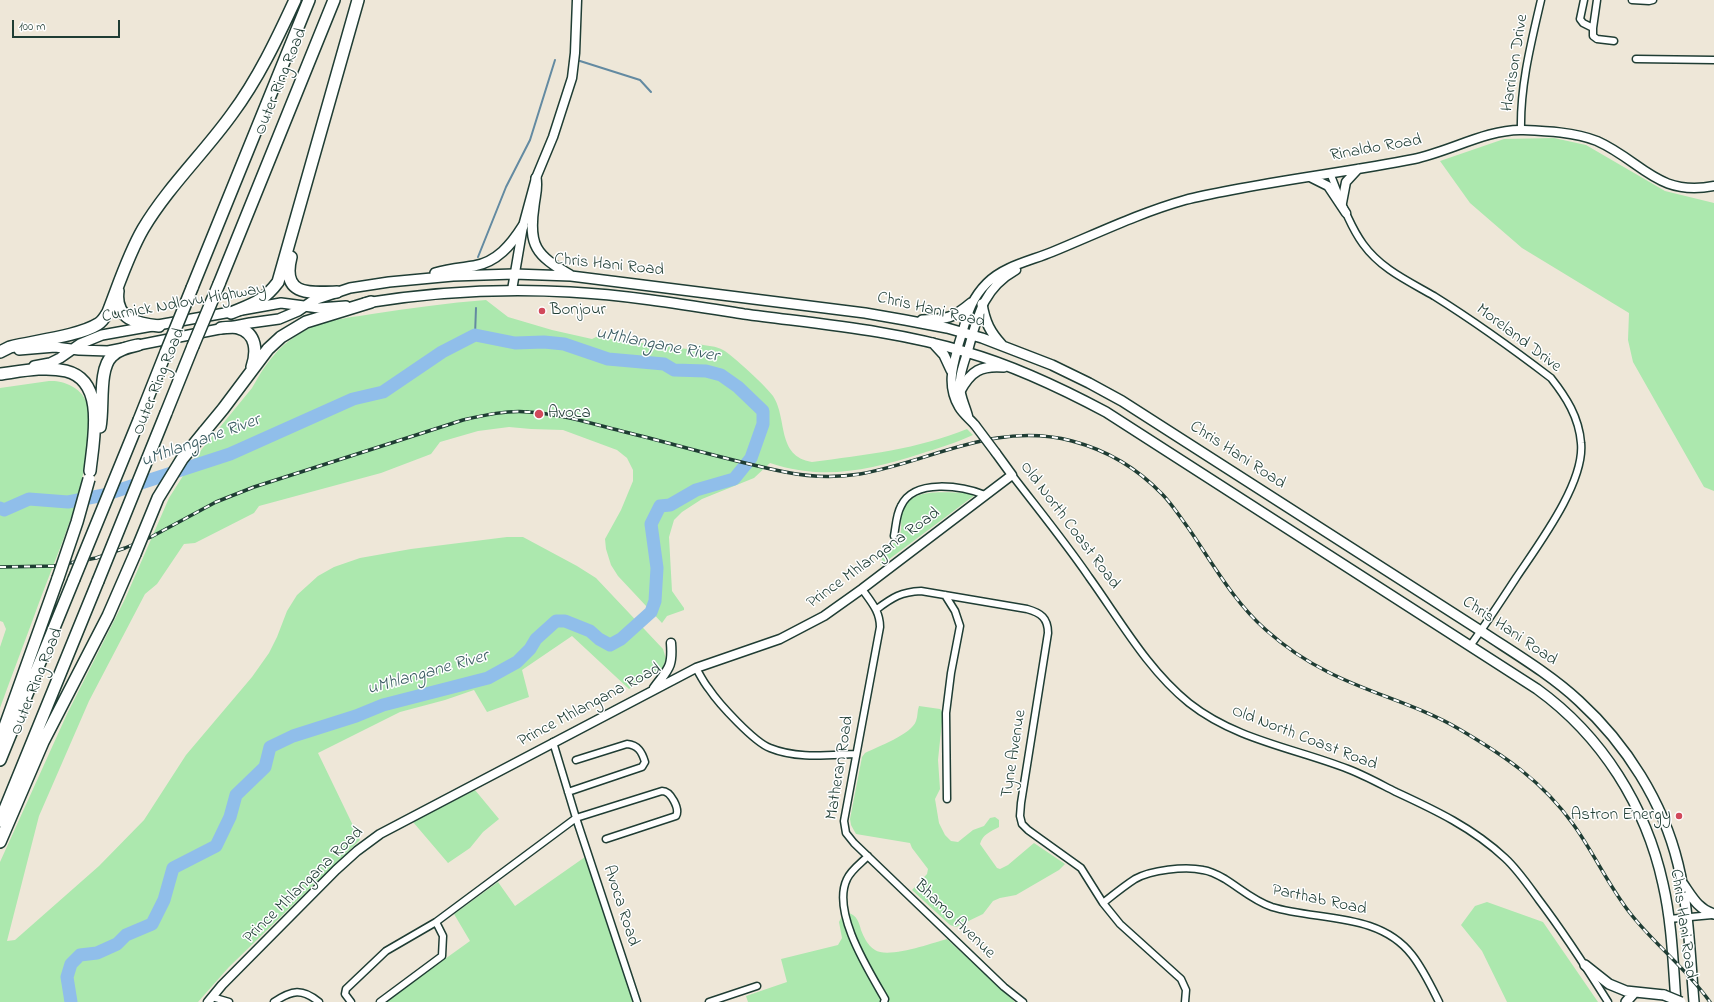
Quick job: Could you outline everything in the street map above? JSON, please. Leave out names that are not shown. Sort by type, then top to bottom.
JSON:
[{"type":"highway","points":[[0,352],[10,347],[78,332],[104,320],[135,244],[154,213],[232,114],[250,87],[265,62],[295,0]]},
{"type":"highway","name":"Outer Ring Road","points":[[0,760],[309,0]]},
{"type":"highway","name":"Outer Ring Road","points":[[0,821],[334,0]]},
{"type":"highway","points":[[231,313],[261,300],[278,282],[358,0]]},
{"type":"highway","points":[[306,180],[298,232],[289,263],[290,281],[295,288],[302,291],[311,293],[337,292]]},
{"type":"highway","points":[[120,280],[118,299],[125,314],[129,318],[142,324],[160,326]]},
{"type":"highway","points":[[0,842],[43,742],[108,616],[135,554],[148,519],[182,459],[232,398],[268,348],[291,330],[320,317],[371,302]]},
{"type":"highway","points":[[222,328],[237,327],[248,333],[252,338],[255,344],[256,352],[250,372]]},
{"type":"highway","points":[[0,740],[77,522],[90,475],[102,419],[105,368],[113,355],[121,350],[138,345]]},
{"type":"highway","points":[[1,374],[34,369],[65,371],[77,376],[85,383],[94,402],[95,423],[90,475]]},
{"type":"main road","points":[[536,178],[538,188],[531,227],[533,239],[537,250],[552,265],[571,276]]},
{"type":"main road","points":[[422,278],[448,269],[474,266],[494,259],[510,245],[523,226]]},
{"type":"main road","name":"Chris Hani Road","points":[[514,274],[571,276],[865,313],[963,332],[1052,365],[1122,402],[1537,668],[1564,688],[1602,724],[1622,748],[1658,807],[1672,844],[1682,883],[1694,1002]]},
{"type":"main road","name":"Curnick Ndlovu Highway","points":[[0,352],[28,348],[55,347],[108,351],[222,328],[279,319],[314,300],[350,288],[422,278],[514,274]]},
{"type":"main road","name":"Chris Hani Road","points":[[512,290],[571,292],[630,298],[866,330],[933,343],[958,349],[1011,368],[1058,387],[1106,412],[1556,702],[1598,746],[1612,765],[1647,828],[1660,872],[1669,919],[1676,1002]]},
{"type":"main road","name":"Curnick Ndlovu Highway","points":[[1,374],[50,363],[80,344],[96,337],[281,303],[332,308],[461,291],[512,290]]},
{"type":"main road","points":[[905,320],[945,319],[959,313],[972,303]]},
{"type":"main road","points":[[982,304],[987,325],[1003,346]]},
{"type":"main road","points":[[933,343],[944,355],[951,370]]},
{"type":"main road","points":[[960,391],[966,380],[980,369],[997,366],[1011,368]]},
{"type":"main road","points":[[1682,883],[1700,908],[1714,914]]},
{"type":"main road","points":[[1585,965],[1609,984],[1634,993],[1664,995],[1682,1002]]},
{"type":"main road","points":[[1626,1002],[1634,993]]},
{"type":"street","points":[[512,290],[523,226],[536,178],[553,137],[572,78],[578,0]]},
{"type":"street","name":"Harrison Drive","points":[[1521,130],[1521,105],[1526,64],[1541,0]]},
{"type":"street","points":[[1584,0],[1580,19],[1583,23],[1593,28]]},
{"type":"street","points":[[1597,0],[1593,34],[1595,38],[1614,41]]},
{"type":"street","points":[[1632,0],[1649,2],[1653,0]]},
{"type":"street","points":[[1636,59],[1714,60]]},
{"type":"street","name":"Rinaldo Road","points":[[958,349],[966,315],[972,303],[988,282],[998,275],[1025,262],[1151,212],[1186,200],[1232,190],[1415,159],[1486,137],[1521,130],[1569,134],[1583,137],[1607,146],[1640,169],[1666,184],[1690,188],[1714,186]]},
{"type":"street","points":[[1342,203],[1346,182],[1359,168]]},
{"type":"street","name":"Moreland Drive","points":[[1330,173],[1346,213],[1363,244],[1381,263],[1398,276],[1455,310],[1551,378],[1569,404],[1578,426],[1581,444],[1580,460],[1569,494],[1547,532],[1470,646]]},
{"type":"street","points":[[1309,177],[1321,181],[1328,186],[1346,213]]},
{"type":"street","name":"Rinaldo Road","points":[[967,352],[982,304],[996,285],[1014,271],[1039,257]]},
{"type":"street","name":"Old North Coast Road","points":[[958,349],[951,370],[951,384],[954,397],[959,408],[975,425],[1087,574],[1145,657],[1161,677],[1189,703],[1214,720],[1238,732],[1265,743],[1350,769],[1449,817],[1470,830],[1506,859],[1520,875],[1559,926],[1608,1002]]},
{"type":"street","name":"Old North Coast Road","points":[[967,352],[960,380],[960,391],[969,418]]},
{"type":"street","name":"Prince Mhlangana Road","points":[[210,999],[357,851],[380,834],[417,813],[696,668],[780,639],[824,616],[1012,475]]},
{"type":"street","points":[[894,536],[900,506],[906,498],[916,491],[936,488],[961,488],[969,489],[985,495]]},
{"type":"street","name":"Matheran Road","points":[[862,589],[880,617],[880,627],[855,754],[844,821],[846,833],[868,856]]},
{"type":"street","name":"Tyne Avenue","points":[[876,609],[891,598],[909,592],[921,592],[1027,609],[1037,612],[1046,619],[1048,633],[1020,816],[1022,824],[1028,830],[1081,868],[1103,903],[1120,924],[1181,979],[1186,990],[1185,1002]]},
{"type":"street","points":[[945,595],[955,611],[960,626],[951,674],[946,714],[947,799]]},
{"type":"street","points":[[654,689],[669,667],[672,659],[671,643]]},
{"type":"street","points":[[696,668],[709,690],[762,744],[777,751],[802,755],[821,756],[855,754]]},
{"type":"street","name":"Avoca Road","points":[[553,742],[576,818],[637,1002]]},
{"type":"street","points":[[568,792],[642,767],[645,762],[639,748],[634,745],[627,744],[576,760]]},
{"type":"street","points":[[351,1002],[345,994],[345,991],[386,951],[436,922],[576,818],[662,791],[670,794],[677,810],[676,816],[606,839]]},
{"type":"street","points":[[868,856],[850,874],[844,885],[845,915],[846,922],[866,966],[885,999],[884,1002]]},
{"type":"street","name":"Bhamo Avenue","points":[[868,856],[1004,987],[1023,1002]]},
{"type":"street","name":"Parthab Road","points":[[1103,903],[1135,879],[1146,874],[1192,868],[1203,870],[1225,879],[1252,898],[1272,907],[1366,925],[1389,933],[1415,958],[1439,1002]]},
{"type":"street","points":[[1669,919],[1714,914]]},
{"type":"street","points":[[380,1002],[442,956],[443,936],[436,922]]},
{"type":"street","points":[[710,1002],[756,986]]},
{"type":"street","points":[[274,1002],[286,994],[297,992],[308,995],[319,1002]]},
{"type":"street","points":[[210,999],[229,1002]]},
{"type":"green space","points":[[1554,138],[1586,145],[1665,191],[1714,203],[1714,491],[1704,487],[1633,362],[1628,340],[1629,313],[1522,248],[1470,203],[1440,161],[1504,139]]},
{"type":"green space","points":[[486,300],[508,317],[552,330],[592,339],[596,337],[695,350],[699,344],[721,349],[741,364],[770,392],[778,405],[788,445],[793,452],[801,458],[812,462],[871,454],[930,442],[967,429],[973,435],[901,460],[864,469],[827,472],[809,471],[770,463],[754,478],[702,499],[682,512],[674,520],[669,537],[672,591],[684,610],[667,616],[662,623],[618,576],[611,565],[606,549],[605,539],[621,510],[633,481],[633,470],[627,458],[617,450],[563,430],[509,427],[478,431],[440,442],[431,454],[381,473],[259,506],[254,513],[195,543],[184,544],[157,584],[145,594],[89,701],[39,816],[7,941],[15,940],[99,866],[144,820],[186,755],[252,677],[269,653],[287,611],[297,595],[318,576],[334,567],[360,558],[411,549],[507,537],[523,537],[596,578],[663,649],[666,659],[662,669],[629,689],[572,636],[522,670],[529,697],[487,712],[474,690],[445,700],[400,712],[318,753],[360,840],[229,967],[198,1002],[0,1002],[0,862],[67,714],[125,599],[169,498],[193,460],[252,388],[261,372],[278,351],[291,339],[307,329],[334,320],[429,306]]},
{"type":"green space","points":[[49,381],[70,385],[80,392],[86,401],[89,418],[87,450],[72,516],[0,708],[0,647],[6,629],[3,622],[0,621],[0,388]]},
{"type":"green space","points":[[938,492],[975,495],[880,566],[886,549],[896,542],[899,537],[901,531],[902,512],[906,504],[912,498]]},
{"type":"green space","points":[[919,706],[940,709],[943,712],[938,760],[940,789],[935,799],[939,823],[945,835],[951,841],[958,842],[973,830],[984,826],[990,818],[995,817],[999,820],[999,827],[985,836],[980,844],[997,868],[1000,869],[1008,865],[1034,843],[1065,864],[1059,870],[1016,895],[993,901],[983,914],[956,927],[950,925],[912,890],[927,874],[928,869],[912,848],[910,843],[856,834],[851,825],[850,819],[862,757],[865,753],[894,740],[908,731],[916,721]]},
{"type":"green space","points":[[475,790],[499,819],[483,832],[470,848],[448,863],[413,822]]},
{"type":"green space","points":[[585,857],[633,1002],[385,1002],[470,941],[454,914],[498,882],[515,906]]},
{"type":"green space","points":[[1487,902],[1543,922],[1598,1002],[1507,1002],[1482,951],[1461,925],[1475,906]]},
{"type":"green space","points":[[849,913],[857,920],[863,935],[872,948],[881,952],[900,952],[947,939],[1015,1002],[748,1002],[746,996],[787,982],[781,959],[838,945],[842,938],[839,922],[842,916]]},
{"type":"waterway","points":[[478,257],[506,187],[530,140],[555,60]]},
{"type":"waterway","points":[[580,61],[640,80],[651,92]]},
{"type":"waterway","points":[[475,335],[476,308]]},
{"type":"waterway","name":"uMhlangane River","points":[[0,508],[4,510],[29,499],[68,502],[104,495],[230,454],[353,399],[383,392],[442,352],[475,335],[515,343],[544,342],[564,344],[608,359],[664,364],[674,370],[706,371],[721,375],[738,387],[763,411],[763,424],[751,458],[734,479],[696,490],[670,505],[660,506],[651,524],[657,568],[655,601],[651,612],[621,639],[610,645],[599,639],[590,631],[565,621],[556,621],[536,639],[530,649],[517,662],[488,678],[383,705],[356,716],[293,736],[270,747],[265,767],[236,795],[230,817],[216,846],[173,868],[164,900],[152,924],[126,935],[117,944],[97,953],[80,955],[71,964],[67,977],[71,1002]]},
{"type":"railway","points":[[0,567],[54,566],[96,558],[151,537],[216,502],[254,487],[463,420],[504,412],[529,412],[565,417],[765,468],[813,476],[860,474],[887,468],[964,445],[990,439],[1017,436],[1044,436],[1072,441],[1097,449],[1132,468],[1166,498],[1234,595],[1254,619],[1288,648],[1344,680],[1411,706],[1459,729],[1492,749],[1522,770],[1549,795],[1573,824],[1630,913],[1701,990],[1710,1002]]},
{"type":"place","name":"Bonjour","points":[[542,311]]},
{"type":"place","name":"Avoca","points":[[539,414]]},
{"type":"place","name":"Astron Energy","points":[[1679,816]]}]
